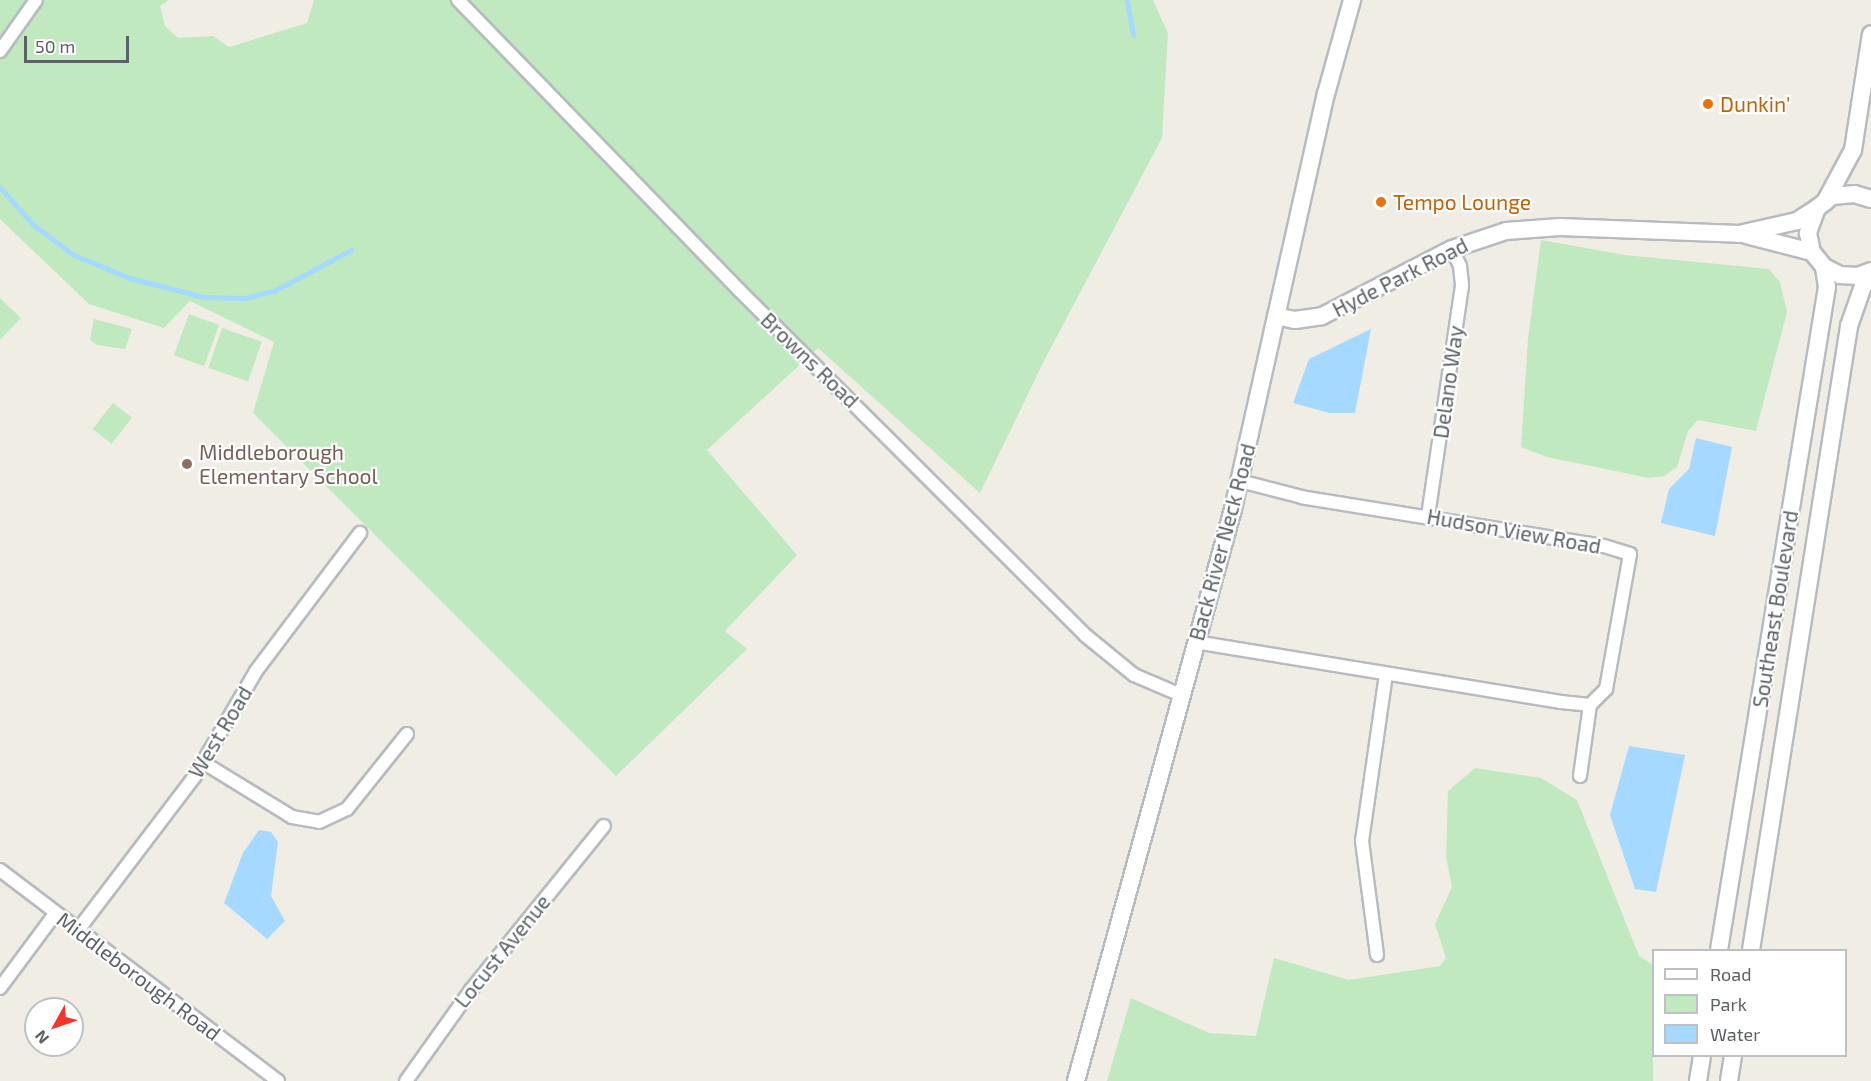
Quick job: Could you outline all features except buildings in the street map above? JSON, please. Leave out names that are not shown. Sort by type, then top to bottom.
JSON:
[{"type":"main road","name":"Back River Neck Road","points":[[1076,1081],[1240,481],[1324,104],[1352,0]]},
{"type":"main road","points":[[1871,34],[1853,150],[1821,205],[1808,233],[1812,252],[1824,267],[1840,275],[1858,276],[1871,271]]},
{"type":"main road","name":"Hyde Park Road","points":[[1739,234],[1797,221],[1841,193],[1871,199]]},
{"type":"main road","name":"Hyde Park Road","points":[[1276,316],[1295,320],[1322,316],[1452,249],[1483,237],[1528,227],[1739,234],[1812,252]]},
{"type":"main road","name":"Southeast Boulevard","points":[[1719,949],[1827,287],[1824,267]]},
{"type":"main road","name":"Southeast Boulevard","points":[[1750,949],[1849,326],[1863,286],[1871,276]]},
{"type":"main road","points":[[1698,1081],[1702,1057]]},
{"type":"main road","points":[[1729,1081],[1733,1057]]},
{"type":"street","points":[[0,51],[36,0]]},
{"type":"street","name":"Browns Road","points":[[458,0],[740,291],[1085,635],[1134,675],[1181,695]]},
{"type":"street","name":"Delano Way","points":[[1428,516],[1462,285],[1452,249]]},
{"type":"street","name":"Hudson View Road","points":[[1240,481],[1302,497],[1428,516],[1630,554],[1606,689],[1590,705],[1580,776]]},
{"type":"street","name":"West Road","points":[[78,930],[204,763],[256,671],[360,533]]},
{"type":"street","points":[[1195,642],[1386,675],[1590,705]]},
{"type":"street","points":[[1377,955],[1362,841],[1386,675]]},
{"type":"street","points":[[204,763],[292,817],[319,822],[347,809],[407,734]]},
{"type":"street","name":"Locust Avenue","points":[[406,1081],[471,990],[604,826]]},
{"type":"street","name":"Middleborough Road","points":[[0,870],[278,1081]]},
{"type":"street","points":[[0,988],[55,914]]},
{"type":"green space","points":[[0,0],[169,0],[160,6],[165,26],[178,38],[213,36],[229,47],[307,23],[314,0],[1153,0],[1168,33],[1162,138],[1046,357],[980,493],[818,348],[707,450],[797,555],[725,631],[747,649],[616,776],[253,413],[274,342],[190,301],[164,328],[89,304],[0,219]]},
{"type":"green space","points":[[1541,240],[1625,255],[1769,269],[1780,282],[1787,312],[1756,431],[1698,420],[1688,431],[1677,467],[1664,476],[1649,478],[1547,457],[1521,447],[1528,339]]},
{"type":"green space","points":[[0,298],[21,318],[0,340]]},
{"type":"green space","points":[[189,314],[219,325],[204,366],[174,355]]},
{"type":"green space","points":[[94,319],[132,329],[125,349],[97,345],[90,340]]},
{"type":"green space","points":[[222,328],[262,342],[248,381],[208,368]]},
{"type":"green space","points":[[113,403],[132,418],[112,444],[93,429]]},
{"type":"green space","points":[[1475,768],[1541,778],[1577,800],[1639,956],[1652,964],[1653,1081],[1107,1081],[1131,998],[1209,1033],[1256,1036],[1274,958],[1349,980],[1440,966],[1446,958],[1435,924],[1452,887],[1446,857],[1448,791]]},
{"type":"water","points":[[1371,329],[1355,413],[1329,413],[1293,403],[1309,359]]},
{"type":"water","points":[[1696,438],[1732,447],[1715,536],[1661,523],[1669,489],[1689,469]]},
{"type":"water","points":[[1629,746],[1685,755],[1656,892],[1635,889],[1610,815]]},
{"type":"water","points":[[259,830],[271,832],[278,842],[271,896],[285,921],[267,939],[224,903],[243,853]]},
{"type":"waterway","points":[[1127,0],[1134,35]]},
{"type":"waterway","points":[[0,187],[34,225],[74,255],[130,278],[204,297],[245,298],[276,290],[351,250]]},
{"type":"place","name":"Dunkin'","points":[[1708,104]]},
{"type":"place","name":"Tempo Lounge","points":[[1381,202]]},
{"type":"place","name":"Middleborough Elementary School","points":[[187,464]]}]
